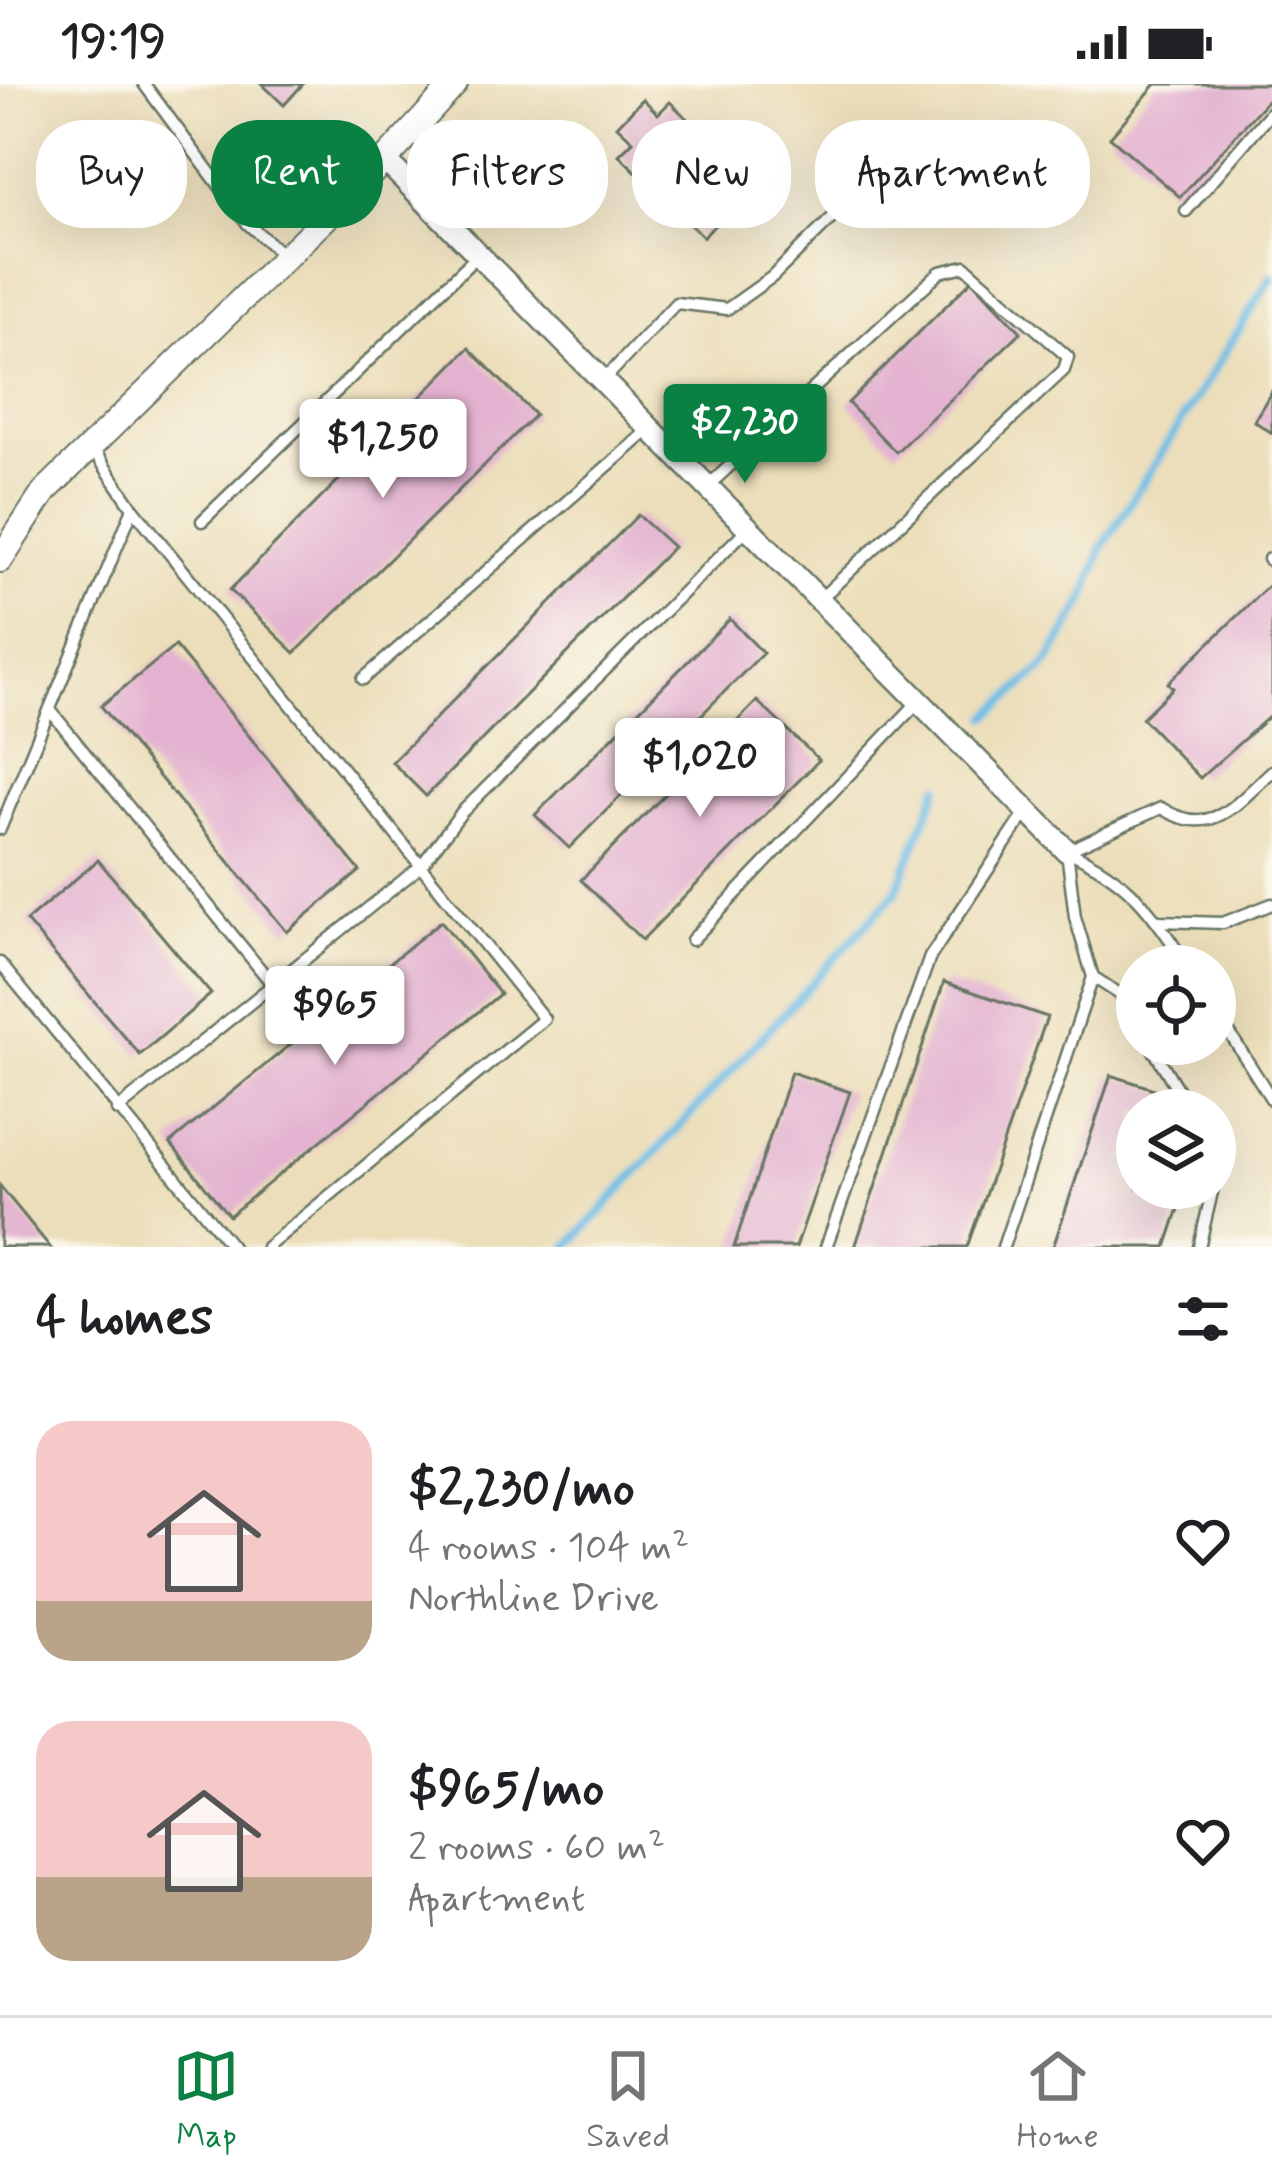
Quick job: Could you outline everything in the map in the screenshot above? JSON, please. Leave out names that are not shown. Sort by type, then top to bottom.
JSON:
[{"type":"street","points":[[0,560],[45,491],[385,160],[455,84]]},
{"type":"street","points":[[385,160],[1067,850]]},
{"type":"lane","points":[[144,84],[248,224],[285,256]]},
{"type":"lane","points":[[1186,211],[1272,111]]},
{"type":"lane","points":[[603,381],[676,303],[727,308],[772,278],[822,228]]},
{"type":"lane","points":[[202,521],[478,255]]},
{"type":"lane","points":[[707,487],[940,272],[954,265],[965,266],[1068,358],[1064,370],[818,601]]},
{"type":"lane","points":[[363,679],[650,430]]},
{"type":"lane","points":[[90,445],[133,508],[544,1019],[267,1247]]},
{"type":"lane","points":[[0,829],[133,508]]},
{"type":"lane","points":[[117,1110],[421,866],[461,813],[747,529]]},
{"type":"lane","points":[[692,940],[918,702]]},
{"type":"lane","points":[[50,710],[273,985]]},
{"type":"lane","points":[[1067,850],[1161,808],[1181,821],[1220,819],[1272,771]]},
{"type":"lane","points":[[826,1247],[929,958],[1028,811]]},
{"type":"lane","points":[[1067,850],[1114,872],[1159,921],[1174,945]]},
{"type":"lane","points":[[1004,1247],[1093,977],[1076,917],[1067,850]]},
{"type":"lane","points":[[1159,921],[1222,922],[1272,904]]},
{"type":"lane","points":[[0,963],[232,1247]]},
{"type":"lane","points":[[1093,977],[1116,991]]},
{"type":"lane","points":[[1236,1043],[1272,1100]]},
{"type":"lane","points":[[1199,1247],[1208,1209]]},
{"type":"building","points":[[262,84],[303,84],[284,105]]},
{"type":"building","points":[[1156,84],[1272,84],[1272,95],[1180,197],[1110,137]]},
{"type":"building","points":[[643,99],[658,114],[670,102],[688,120],[632,120],[632,140],[617,126]]},
{"type":"building","points":[[632,142],[632,168],[619,155]]},
{"type":"building","points":[[972,280],[1021,332],[896,452],[848,403]]},
{"type":"building","points":[[469,348],[535,415],[295,653],[230,590]]},
{"type":"building","points":[[1272,391],[1272,433],[1254,421]]},
{"type":"building","points":[[638,515],[673,547],[426,796],[392,762]]},
{"type":"building","points":[[1272,582],[1272,714],[1200,778],[1142,718],[1173,688],[1168,683]]},
{"type":"building","points":[[730,619],[763,653],[569,848],[535,815]]},
{"type":"building","points":[[175,646],[360,871],[287,932],[101,706]]},
{"type":"building","points":[[757,701],[819,760],[642,940],[581,880]]},
{"type":"building","points":[[98,860],[211,994],[140,1055],[26,921]]},
{"type":"building","points":[[441,921],[500,994],[229,1216],[170,1143]]},
{"type":"building","points":[[944,982],[1047,1017],[967,1247],[855,1247]]},
{"type":"building","points":[[791,1072],[850,1092],[796,1247],[734,1247]]},
{"type":"building","points":[[1111,1075],[1154,1089],[1116,1089],[1116,1209],[1179,1209],[1166,1247],[1053,1247]]},
{"type":"building","points":[[0,1186],[50,1247],[0,1247]]},
{"type":"waterway","points":[[988,717],[1048,663],[1084,601],[1102,548],[1272,277]]},
{"type":"waterway","points":[[568,1247],[896,892],[939,786]]}]
